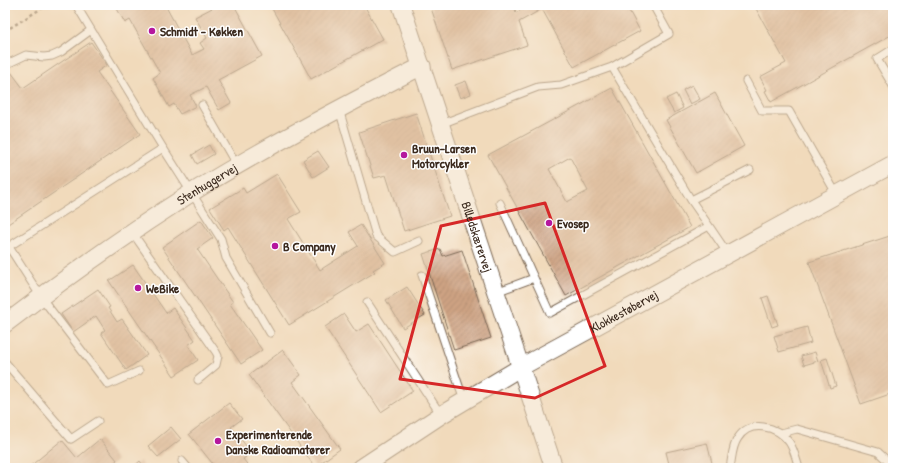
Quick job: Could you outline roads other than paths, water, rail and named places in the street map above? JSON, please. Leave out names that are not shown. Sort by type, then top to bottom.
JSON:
[{"type":"street","name":"Billedskærervej","points":[[402,5],[554,468]]},
{"type":"street","name":"Stenhuggervej","points":[[5,324],[90,260],[191,193],[304,127],[422,66]]},
{"type":"street","name":"Klokkestøbervej","points":[[361,468],[441,415],[520,366],[893,164]]},
{"type":"lane","points":[[76,5],[163,148],[221,239],[226,258],[270,333]]},
{"type":"lane","points":[[441,124],[538,87],[561,85],[612,67],[669,34],[653,5]]},
{"type":"lane","points":[[5,65],[26,55],[44,57],[52,56],[61,52],[92,30]]},
{"type":"lane","points":[[893,49],[877,58],[893,86]]},
{"type":"lane","points":[[612,67],[691,200],[728,254]]},
{"type":"lane","points":[[746,81],[762,111],[789,111],[837,195]]},
{"type":"lane","points":[[202,105],[237,166]]},
{"type":"lane","points":[[338,109],[376,236],[395,252],[419,241]]},
{"type":"lane","points":[[139,371],[108,385],[41,297],[7,248],[163,148]]},
{"type":"lane","points":[[691,200],[750,170]]},
{"type":"lane","points":[[500,203],[550,313],[709,226]]},
{"type":"lane","points":[[132,232],[218,356],[216,365],[198,380]]},
{"type":"lane","points":[[422,275],[464,401]]},
{"type":"lane","points":[[496,292],[534,278]]},
{"type":"lane","points":[[367,302],[441,415]]},
{"type":"lane","points":[[5,362],[71,439],[98,421]]},
{"type":"lane","points":[[730,468],[733,451],[738,438],[746,430],[754,426],[765,426],[780,433],[789,442],[799,468]]},
{"type":"lane","points":[[780,433],[797,429],[878,452],[893,466]]},
{"type":"lane","points":[[182,461],[188,468]]},
{"type":"place","name":"Schmidt - Køkken","points":[[152,31]]},
{"type":"place","name":"Bruun-Larsen Motorcykler","points":[[404,155]]},
{"type":"place","name":"Evosep","points":[[549,223]]},
{"type":"place","name":"B Company","points":[[275,246]]},
{"type":"place","name":"WeBike","points":[[138,288]]},
{"type":"place","name":"Experimenterende Danske Radioamatører","points":[[218,441]]}]
